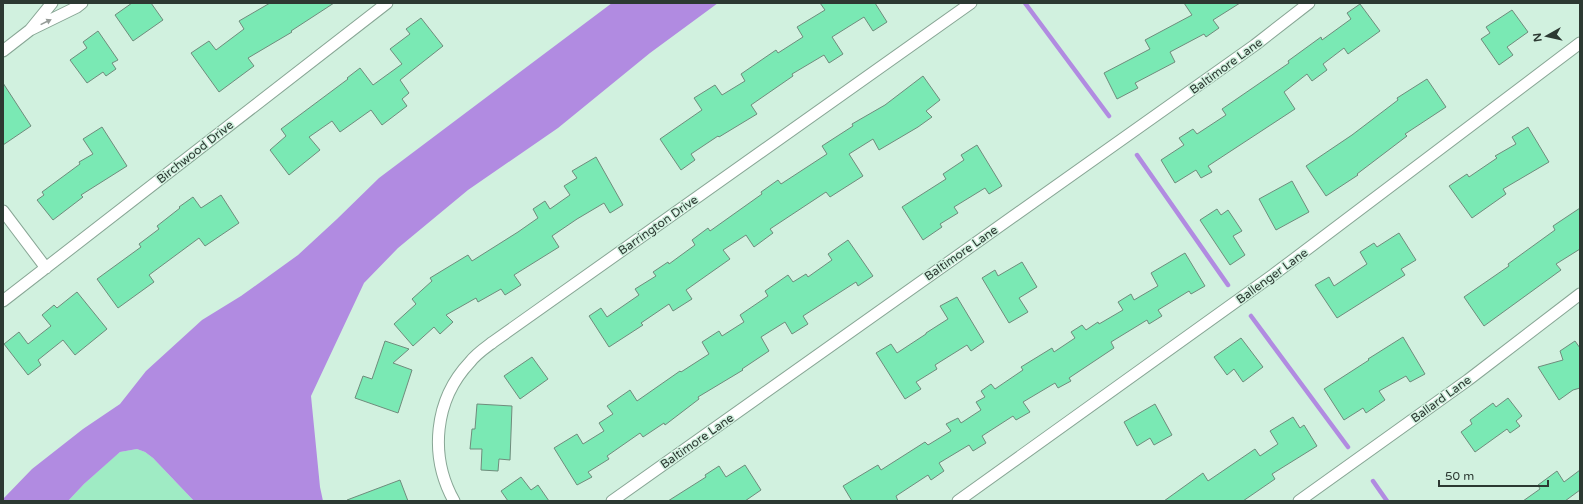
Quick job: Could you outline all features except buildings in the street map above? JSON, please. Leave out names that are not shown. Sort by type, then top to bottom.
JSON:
[{"type":"street","points":[[30,30],[52,3]]},
{"type":"street","points":[[3,51],[30,30],[77,7],[82,3]]},
{"type":"street","name":"Birchwood Drive","points":[[3,301],[387,3]]},
{"type":"street","name":"Barrington Drive","points":[[454,501],[445,482],[440,458],[438,434],[440,422],[451,390],[462,370],[470,361],[493,342],[971,3]]},
{"type":"street","name":"Baltimore Lane","points":[[612,501],[1255,45],[1309,3]]},
{"type":"street","name":"Ballenger Lane","points":[[958,501],[1280,271],[1580,44]]},
{"type":"street","points":[[3,211],[46,268]]},
{"type":"street","name":"Ballard Lane","points":[[1299,501],[1461,385],[1580,294]]},
{"type":"green space","points":[[137,449],[145,452],[153,458],[194,501],[68,501],[84,484],[120,452]]},
{"type":"shaded area","points":[[612,3],[718,3],[650,53],[558,128],[468,190],[398,248],[364,283],[311,396],[320,487],[323,501],[194,501],[153,458],[145,452],[137,449],[120,452],[84,484],[68,501],[3,501],[3,499],[32,469],[83,429],[120,404],[146,371],[202,320],[241,296],[298,255],[379,178]]},
{"type":"waterway","points":[[1025,3],[1109,116]]},
{"type":"waterway","points":[[1137,155],[1228,285]]},
{"type":"waterway","points":[[1251,316],[1348,447]]},
{"type":"waterway","points":[[1373,481],[1387,501]]}]
